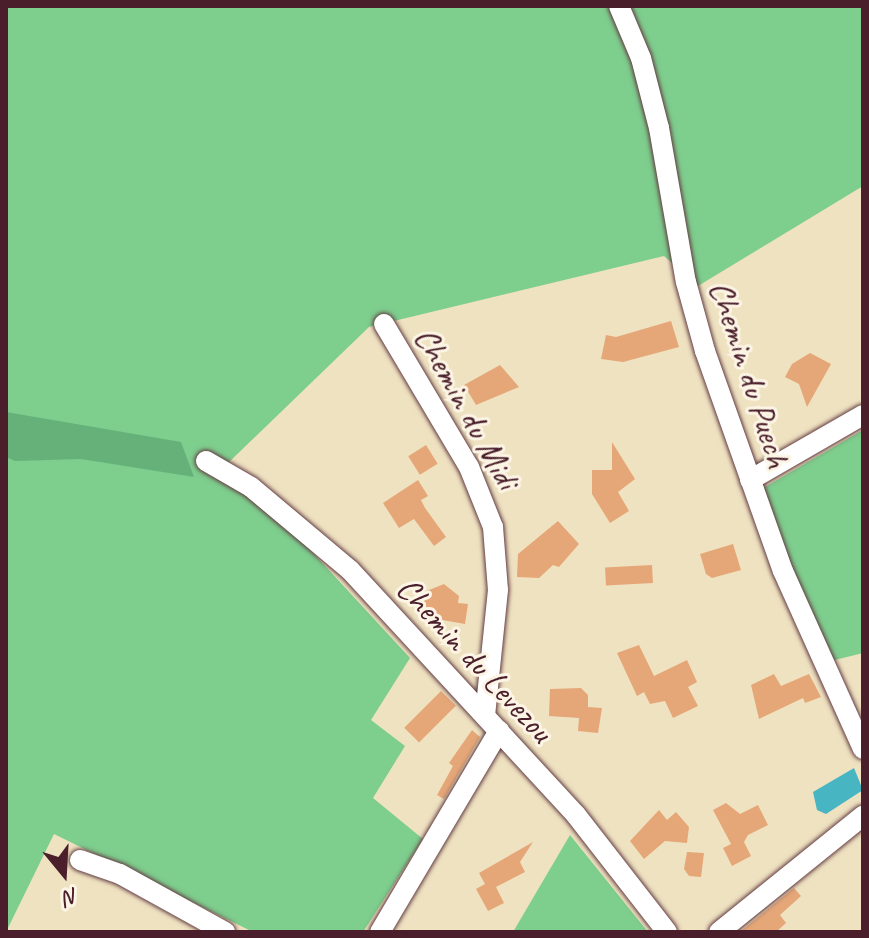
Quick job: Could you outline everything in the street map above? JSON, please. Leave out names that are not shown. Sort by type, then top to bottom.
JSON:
[{"type":"street","name":"Chemin du Puech","points":[[619,6],[641,58],[659,128],[686,282],[750,480],[783,571],[863,749]]},
{"type":"street","name":"Chemin du Midi","points":[[384,324],[469,467],[493,527],[498,590],[485,715]]},
{"type":"street","points":[[750,480],[863,415]]},
{"type":"street","name":"Chemin du Levezou","points":[[206,461],[251,487],[350,562],[430,662],[485,715],[576,815],[667,932]]},
{"type":"street","points":[[380,932],[499,731]]},
{"type":"street","points":[[719,932],[863,816]]},
{"type":"street","points":[[80,860],[120,874],[225,932]]},
{"type":"green space","points":[[6,6],[863,6],[863,186],[698,286],[664,256],[369,327],[229,462],[410,658],[371,720],[405,746],[373,798],[423,839],[363,932],[253,932],[54,834],[6,932]]},
{"type":"green space","points":[[6,412],[181,442],[194,477],[81,459],[15,461],[6,457]]},
{"type":"green space","points":[[863,430],[863,653],[831,661],[760,490]]},
{"type":"green space","points":[[570,835],[648,932],[513,932]]},
{"type":"water","points":[[854,768],[863,790],[826,814],[817,810],[813,792]]},
{"type":"building","points":[[671,321],[679,347],[623,362],[601,359],[606,335],[616,337]]},
{"type":"building","points":[[810,353],[831,364],[807,407],[799,384],[785,377],[792,364]]},
{"type":"building","points":[[500,365],[519,387],[476,405],[464,385]]},
{"type":"building","points":[[612,442],[635,479],[618,492],[629,511],[610,523],[592,494],[592,470],[612,470]]},
{"type":"building","points":[[426,445],[438,464],[420,475],[408,456]]},
{"type":"building","points":[[418,480],[428,496],[421,500],[446,537],[434,546],[414,519],[399,528],[383,503]]},
{"type":"building","points":[[558,521],[579,544],[559,567],[553,565],[539,578],[517,577],[518,554]]},
{"type":"building","points":[[733,544],[741,570],[712,578],[706,574],[700,554]]},
{"type":"building","points":[[652,565],[653,583],[606,585],[605,567]]},
{"type":"building","points":[[444,584],[459,596],[458,603],[468,604],[465,624],[437,619],[422,609],[424,592]]},
{"type":"building","points":[[639,645],[654,676],[687,660],[697,682],[688,687],[698,706],[673,718],[665,701],[650,704],[644,692],[637,696],[617,653]]},
{"type":"building","points":[[774,674],[781,686],[809,674],[821,697],[805,703],[803,698],[759,719],[751,685]]},
{"type":"building","points":[[581,688],[588,695],[588,707],[602,708],[598,733],[578,731],[579,718],[549,716],[550,689]]},
{"type":"building","points":[[441,691],[456,706],[419,743],[404,728]]},
{"type":"building","points":[[472,730],[480,737],[444,799],[437,795],[453,766],[449,763]]},
{"type":"building","points":[[726,803],[740,814],[758,805],[768,825],[748,835],[744,842],[751,856],[732,866],[723,848],[731,844],[713,810]]},
{"type":"building","points":[[659,810],[667,820],[676,812],[689,827],[687,843],[665,841],[644,859],[630,841]]},
{"type":"building","points":[[533,842],[520,862],[525,872],[496,887],[504,903],[488,911],[476,889],[485,884],[479,873]]},
{"type":"building","points":[[687,852],[704,853],[701,877],[689,876],[684,869]]},
{"type":"building","points":[[794,888],[801,896],[780,915],[786,923],[776,932],[740,932]]}]
